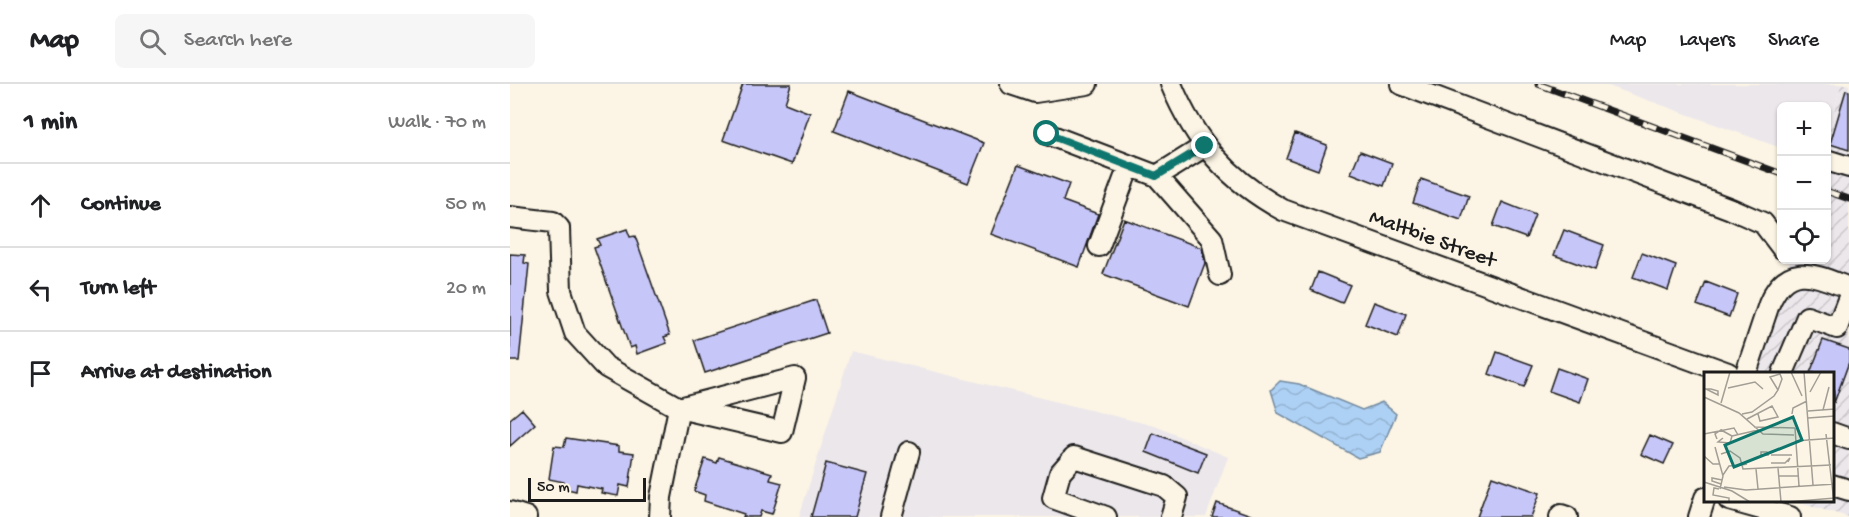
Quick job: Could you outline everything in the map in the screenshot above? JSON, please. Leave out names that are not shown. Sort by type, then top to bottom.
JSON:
[{"type":"street","points":[[1011,84],[1035,92],[1087,84]]},
{"type":"street","name":"Maltbie Street","points":[[1171,84],[1189,122],[1217,162],[1247,189],[1283,210],[1725,372]]},
{"type":"street","points":[[1401,84],[1731,209],[1763,224],[1777,242]]},
{"type":"street","points":[[1047,134],[1156,176],[1212,239],[1220,275]]},
{"type":"street","points":[[1156,176],[1205,146]]},
{"type":"street","points":[[1831,161],[1849,167]]},
{"type":"street","points":[[1099,246],[1130,166]]},
{"type":"street","points":[[510,217],[553,222],[559,228],[561,291],[575,333],[606,368],[679,408],[782,432],[795,378],[679,408]]},
{"type":"street","points":[[1746,372],[1773,294],[1789,268],[1849,288]]},
{"type":"street","points":[[1783,372],[1807,317],[1843,330],[1849,297]]},
{"type":"street","points":[[660,517],[661,497],[679,408]]},
{"type":"street","points":[[1834,433],[1849,439]]},
{"type":"street","points":[[891,517],[909,453]]},
{"type":"street","points":[[1106,517],[1053,498],[1060,473],[1074,457],[1164,486],[1177,497],[1171,517]]},
{"type":"street","points":[[1834,485],[1849,489]]},
{"type":"street","points":[[1699,517],[1704,501]]},
{"type":"street","points":[[1732,502],[1790,517]]},
{"type":"street","points":[[510,512],[526,517]]},
{"type":"street","points":[[1560,517],[1561,515],[1567,517]]},
{"type":"shaded area","points":[[1603,84],[1841,84],[1831,124],[1831,102],[1777,102],[1777,147]]},
{"type":"shaded area","points":[[1841,84],[1849,84],[1849,517],[1796,502],[1834,502],[1834,372],[1753,372],[1789,264],[1831,264],[1831,124]]},
{"type":"shaded area","points":[[851,351],[1155,426],[1228,457],[1206,517],[799,517]]},
{"type":"water","points":[[1280,381],[1299,384],[1362,410],[1382,402],[1396,414],[1380,452],[1358,458],[1278,413],[1271,390]]},
{"type":"building","points":[[743,84],[791,84],[785,103],[810,113],[792,164],[723,140]]},
{"type":"building","points":[[1846,90],[1849,91],[1849,150],[1831,144]]},
{"type":"building","points":[[849,91],[984,143],[968,183],[834,131]]},
{"type":"building","points":[[1295,133],[1327,145],[1318,170],[1286,158]]},
{"type":"building","points":[[1360,151],[1392,163],[1384,186],[1351,173]]},
{"type":"building","points":[[1018,165],[1069,184],[1063,201],[1098,214],[1079,267],[991,234]]},
{"type":"building","points":[[1421,179],[1469,196],[1461,220],[1413,203]]},
{"type":"building","points":[[1502,202],[1535,215],[1526,238],[1493,226]]},
{"type":"building","points":[[1124,219],[1202,248],[1205,263],[1189,306],[1103,274]]},
{"type":"building","points":[[627,229],[630,237],[635,236],[670,335],[664,337],[667,343],[637,354],[635,346],[630,348],[594,247],[600,245],[597,239]]},
{"type":"building","points":[[1564,230],[1604,245],[1595,270],[1554,255]]},
{"type":"building","points":[[1642,253],[1676,266],[1668,290],[1633,277]]},
{"type":"building","points":[[510,254],[525,255],[524,263],[529,264],[519,361],[510,361]]},
{"type":"building","points":[[1318,272],[1350,285],[1342,303],[1311,290]]},
{"type":"building","points":[[1706,282],[1737,294],[1729,317],[1697,305]]},
{"type":"building","points":[[816,300],[827,333],[705,373],[694,340]]},
{"type":"building","points":[[1374,302],[1406,314],[1398,337],[1365,324]]},
{"type":"building","points":[[1823,340],[1849,349],[1849,362],[1834,403],[1834,372],[1810,372]]},
{"type":"building","points":[[1497,352],[1533,365],[1524,387],[1489,374]]},
{"type":"building","points":[[1557,368],[1588,379],[1580,402],[1549,391]]},
{"type":"building","points":[[522,409],[535,424],[510,446],[510,419]]},
{"type":"building","points":[[1153,433],[1206,453],[1198,473],[1146,452]]},
{"type":"building","points":[[1650,435],[1673,445],[1664,464],[1641,454]]},
{"type":"building","points":[[566,438],[619,446],[619,451],[634,453],[629,487],[620,485],[618,496],[601,493],[602,489],[577,484],[576,491],[563,488],[564,482],[549,479],[554,446],[564,447]]},
{"type":"building","points":[[719,457],[772,473],[770,480],[782,483],[772,514],[761,511],[759,517],[743,517],[744,514],[704,501],[705,495],[694,491],[705,459],[717,463]]},
{"type":"building","points":[[826,463],[867,474],[855,517],[811,517]]},
{"type":"building","points":[[1492,476],[1540,493],[1531,517],[1477,517]]},
{"type":"building","points":[[1217,503],[1251,515],[1251,517],[1212,517]]},
{"type":"railway","points":[[1538,84],[1777,172]]},
{"type":"railway","points":[[1831,193],[1849,199]]},
{"type":"route","points":[[1047,134],[1156,176],[1205,146]]}]
